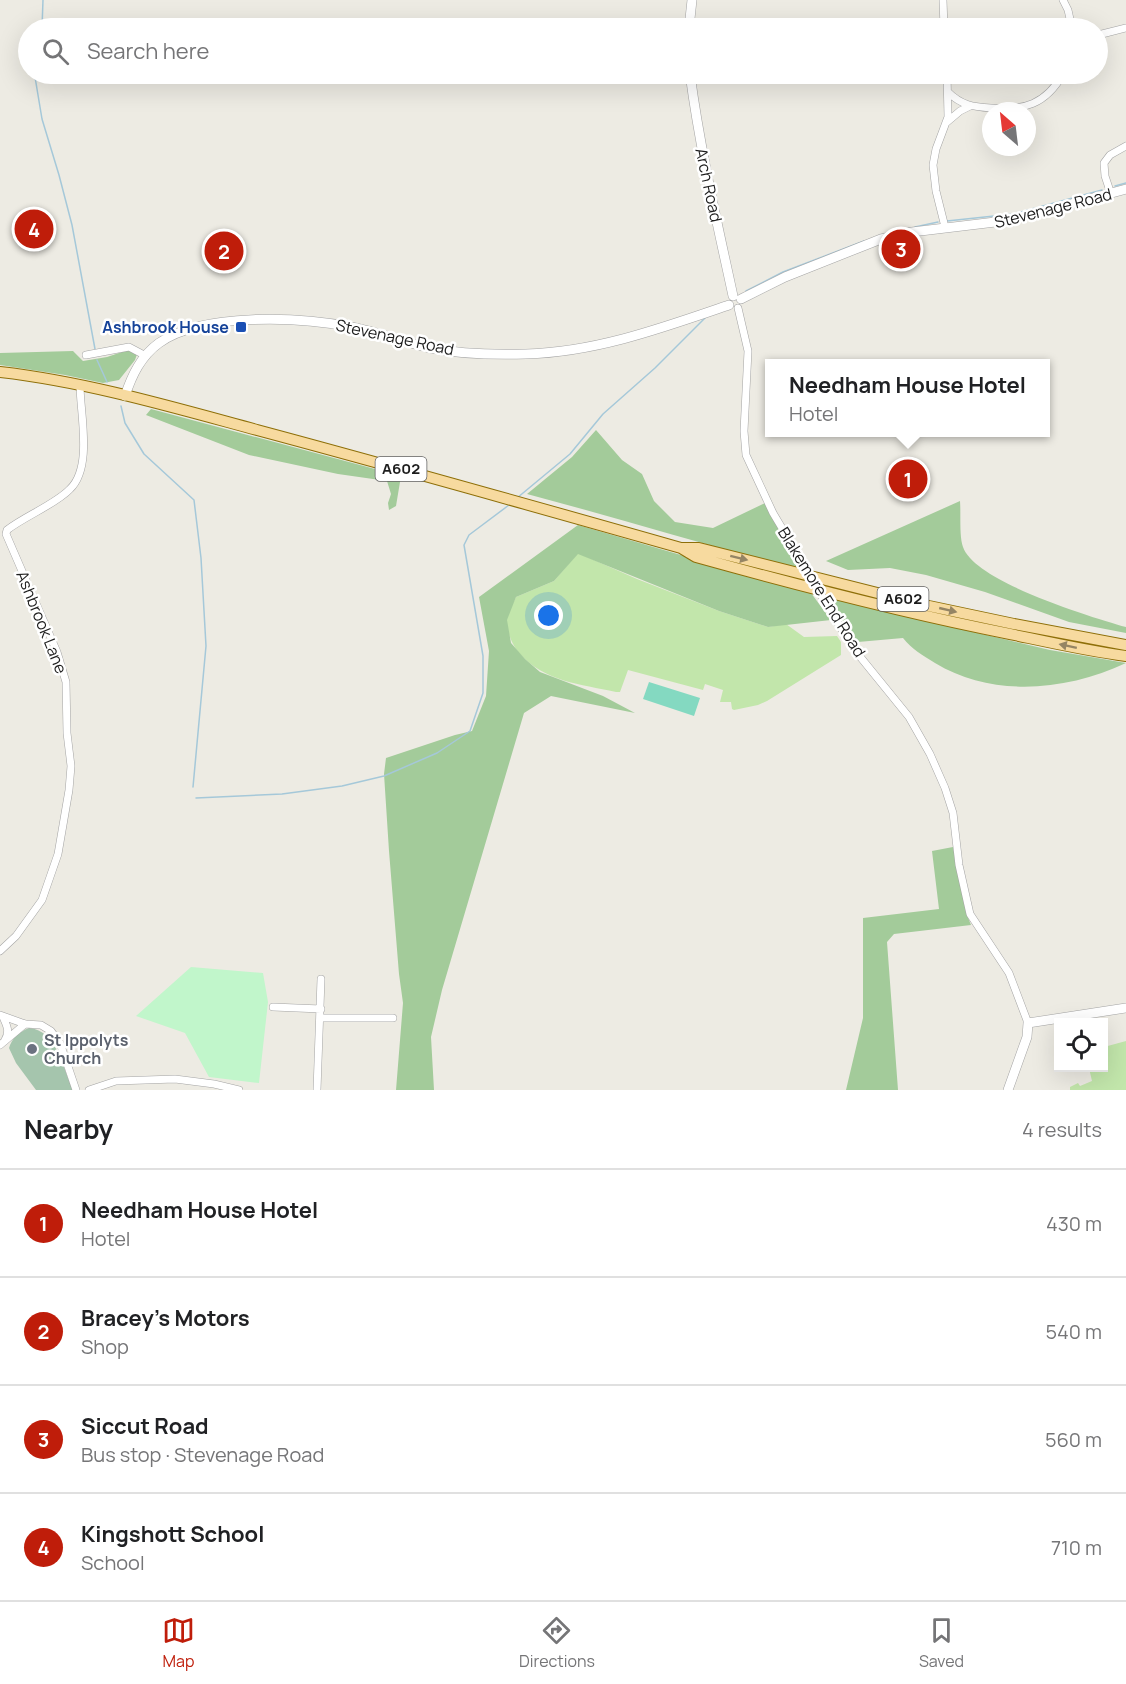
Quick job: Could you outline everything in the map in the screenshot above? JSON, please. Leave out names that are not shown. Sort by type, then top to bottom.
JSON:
[{"type":"main road","name":"A602","points":[[0,372],[80,385],[303,442],[681,548],[696,557],[922,616],[1126,656]]},
{"type":"main road","name":"A602","points":[[681,548],[699,548],[929,606],[1056,633],[1126,645]]},
{"type":"street","points":[[690,18],[692,0]]},
{"type":"street","points":[[943,0],[944,18]]},
{"type":"street","points":[[1063,0],[1070,18]]},
{"type":"street","points":[[1108,32],[1126,28]]},
{"type":"street","name":"Arch Road","points":[[692,84],[706,172],[735,302]]},
{"type":"street","points":[[945,228],[934,181],[933,165],[936,149],[947,122],[948,84]]},
{"type":"street","points":[[948,92],[970,106],[1014,110],[1027,106],[1051,91],[1056,84]]},
{"type":"street","points":[[947,122],[970,106]]},
{"type":"street","points":[[1111,194],[1105,176],[1104,163],[1110,155],[1126,146]]},
{"type":"street","name":"Stevenage Road","points":[[125,396],[136,369],[146,356],[158,344],[182,332],[244,320],[298,320],[345,326],[432,348],[485,354],[526,354],[575,350],[616,341],[735,302],[786,277],[873,242],[912,232],[1012,220],[1126,189]]},
{"type":"street","name":"Blakemore End Road","points":[[735,302],[748,351],[744,430],[746,454],[773,513],[828,607],[854,648],[909,717],[930,753],[953,813],[959,866],[970,914],[1009,973],[1028,1023]]},
{"type":"street","points":[[86,355],[129,347],[146,356]]},
{"type":"street","name":"Ashbrook Lane","points":[[0,951],[16,936],[42,900],[58,854],[71,766],[67,733],[66,682],[57,652],[6,534],[7,530],[16,523],[69,490],[77,481],[85,445],[80,385]]},
{"type":"street","points":[[317,1090],[321,979]]},
{"type":"street","points":[[273,1007],[321,1009]]},
{"type":"street","points":[[1008,1090],[1027,1037],[1028,1023],[1126,1008]]},
{"type":"street","points":[[2,1016],[25,1024],[41,1025],[51,1031],[60,1043],[76,1090]]},
{"type":"street","points":[[2,1016],[8,1027],[8,1034],[2,1044]]},
{"type":"street","points":[[321,1018],[393,1018]]},
{"type":"street","points":[[2,1044],[25,1024]]},
{"type":"street","points":[[89,1090],[116,1081],[175,1079],[240,1090]]},
{"type":"green space","points":[[128,350],[137,354],[135,360],[119,380],[103,383],[0,365],[0,353],[73,351],[83,361],[107,357]]},
{"type":"green space","points":[[151,409],[401,476],[396,506],[389,510],[388,503],[391,494],[387,481],[338,474],[249,455],[146,415]]},
{"type":"green space","points":[[596,430],[622,460],[642,474],[654,501],[675,522],[713,528],[765,503],[800,569],[527,494],[572,457]]},
{"type":"green space","points":[[960,501],[963,547],[972,560],[1011,585],[1062,607],[1126,627],[1126,633],[1069,622],[985,592],[926,575],[890,568],[848,570],[826,561]]},
{"type":"green space","points":[[578,525],[811,593],[831,620],[768,627],[719,611],[578,554],[554,581],[516,597],[507,620],[511,643],[525,659],[540,672],[603,696],[635,713],[551,696],[524,713],[442,990],[431,1037],[434,1090],[396,1090],[403,1003],[389,851],[384,774],[386,758],[472,731],[486,696],[489,651],[479,597]]},
{"type":"green space","points":[[578,553],[719,611],[768,627],[786,624],[804,637],[837,636],[841,642],[841,655],[767,701],[734,710],[731,702],[720,702],[723,690],[705,684],[703,690],[628,670],[620,692],[616,692],[576,684],[552,676],[529,663],[519,653],[509,633],[508,616],[516,597],[554,581]]},
{"type":"green space","points":[[831,598],[1050,650],[1126,663],[1079,680],[1054,685],[1005,686],[981,682],[935,663],[914,649],[903,638],[858,642],[846,627]]},
{"type":"green space","points":[[649,682],[700,698],[694,716],[643,699]]},
{"type":"green space","points":[[953,847],[971,925],[894,934],[887,942],[898,1090],[846,1090],[863,1018],[863,918],[939,909],[932,851]]},
{"type":"green space","points":[[191,967],[263,973],[268,1002],[259,1083],[209,1077],[185,1033],[136,1016]]},
{"type":"green space","points":[[29,1028],[39,1030],[53,1043],[73,1090],[36,1090],[16,1063],[9,1048],[10,1044],[16,1036]]},
{"type":"green space","points":[[1126,1041],[1126,1090],[1070,1090],[1070,1087],[1078,1083],[1080,1086],[1092,1081],[1090,1072],[1108,1072],[1108,1046]]},
{"type":"waterway","points":[[42,18],[43,0]]},
{"type":"waterway","points":[[36,84],[42,119],[72,225],[95,349]]},
{"type":"waterway","points":[[1115,186],[1126,183]]},
{"type":"waterway","points":[[947,221],[1013,214],[1102,190]]},
{"type":"waterway","points":[[915,227],[938,222]]},
{"type":"waterway","points":[[746,291],[783,272],[864,241]]},
{"type":"waterway","points":[[517,498],[570,454],[603,414],[655,368],[706,317]]},
{"type":"waterway","points":[[97,360],[107,382]]},
{"type":"waterway","points":[[121,406],[125,423],[144,454],[194,500],[201,558],[206,646],[193,787]]},
{"type":"waterway","points":[[196,798],[282,794],[342,786],[384,776],[437,753],[470,731],[483,693],[483,656],[464,545],[469,535],[509,505]]},
{"type":"place","name":"Kingshott School","points":[[34,229]]},
{"type":"place","name":"Siccut Road","points":[[901,249]]},
{"type":"place","name":"Bracey's Motors","points":[[224,251]]},
{"type":"place","name":"Ashbrook House","points":[[241,327]]},
{"type":"place","name":"Needham House Hotel","points":[[908,479]]},
{"type":"place","name":"St Ippolyts Church","points":[[32,1049]]}]
